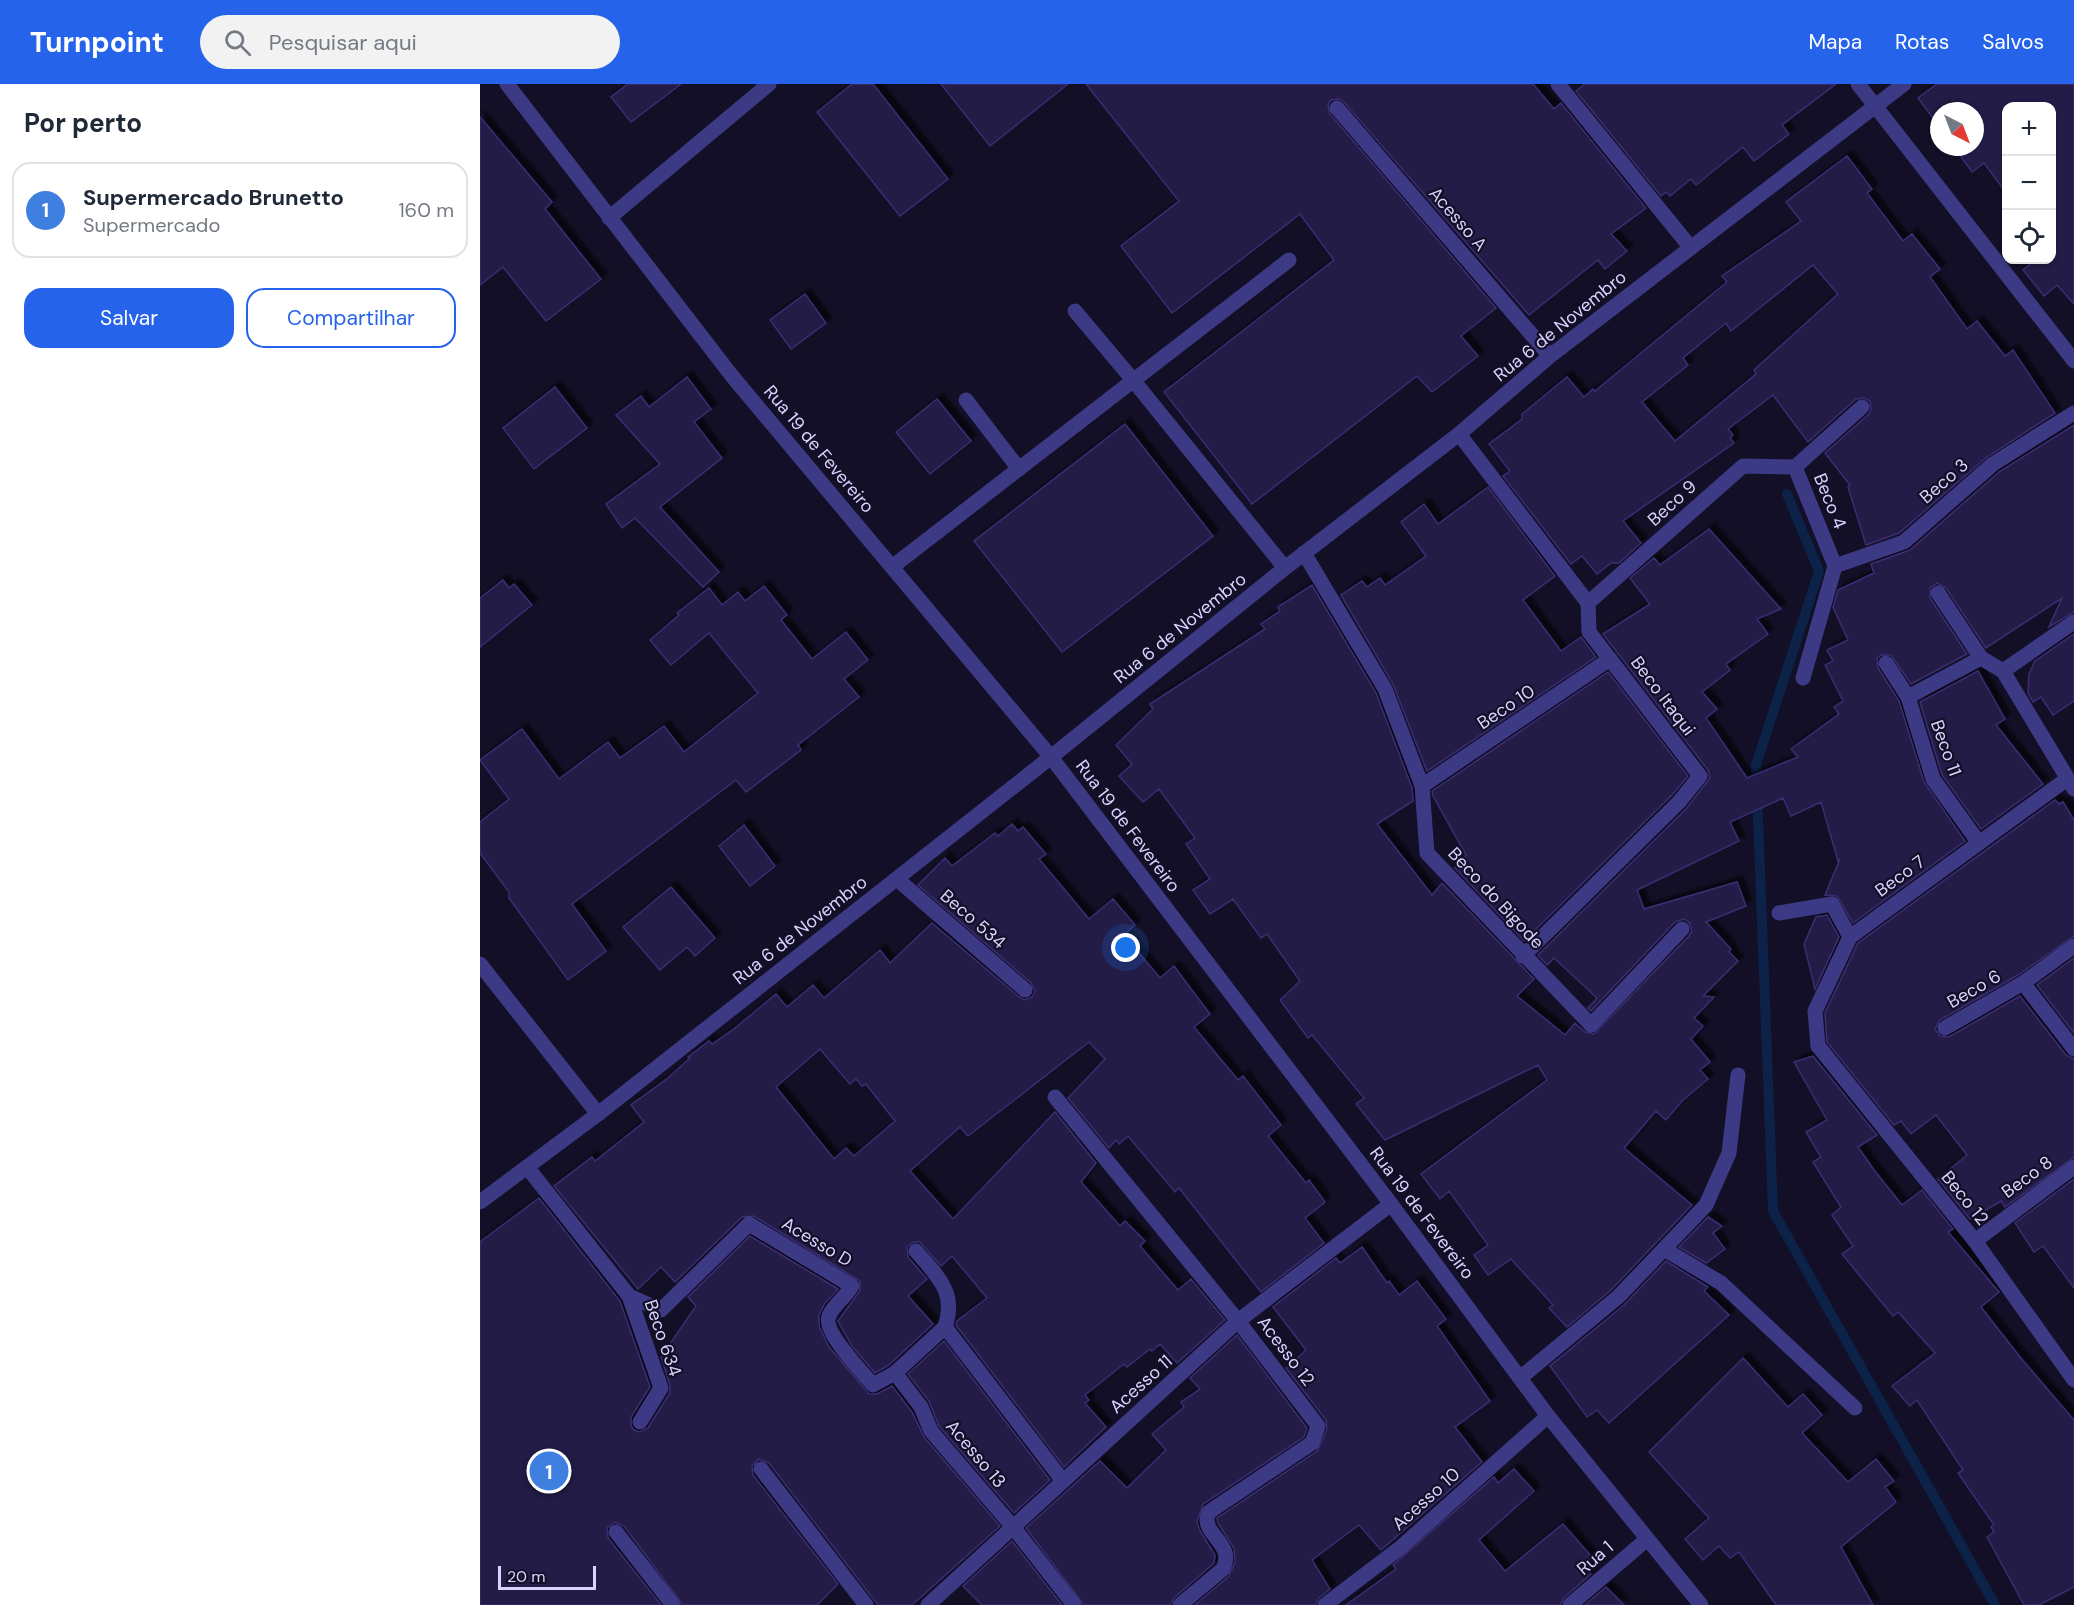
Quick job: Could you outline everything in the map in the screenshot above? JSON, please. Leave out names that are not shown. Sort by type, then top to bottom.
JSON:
[{"type":"street","name":"Rua 19 de Fevereiro","points":[[507,84],[732,376],[1051,757],[1391,1204],[1548,1416],[1646,1540],[1701,1605]]},
{"type":"street","points":[[609,218],[769,84]]},
{"type":"street","points":[[1558,84],[1691,248]]},
{"type":"street","points":[[1858,84],[2074,361]]},
{"type":"street","name":"Rua 6 de Novembro","points":[[480,1202],[598,1114],[897,879],[1285,568],[1459,434],[1550,356],[1904,84]]},
{"type":"street","name":"Acesso A","points":[[1337,108],[1550,356]]},
{"type":"street","points":[[892,567],[1289,260]]},
{"type":"street","points":[[1075,311],[1285,568]]},
{"type":"street","points":[[966,400],[1019,469]]},
{"type":"street","name":"Beco 4","points":[[1835,566],[1795,467],[1862,407]]},
{"type":"street","name":"Beco 3","points":[[1835,566],[1904,542],[1993,464],[2074,413]]},
{"type":"street","points":[[1459,434],[1588,603]]},
{"type":"street","name":"Beco 9","points":[[1588,603],[1743,466],[1795,467]]},
{"type":"street","name":"Beco do Bigode","points":[[1304,553],[1385,689],[1422,786],[1426,853],[1591,1025],[1682,929]]},
{"type":"street","points":[[1803,678],[1835,566]]},
{"type":"street","points":[[1938,594],[1981,658],[2003,671],[2070,784]]},
{"type":"street","name":"Beco Itaqui","points":[[1523,956],[1680,802],[1700,776],[1589,632],[1588,603]]},
{"type":"street","points":[[2003,671],[2074,622]]},
{"type":"street","points":[[1908,697],[1981,658]]},
{"type":"street","name":"Beco 10","points":[[1422,786],[1610,659]]},
{"type":"street","name":"Beco 11","points":[[1886,663],[1908,697],[1933,779],[1979,843]]},
{"type":"street","name":"Beco 7","points":[[1818,1046],[1815,1011],[1850,937],[1979,843],[2070,784]]},
{"type":"street","name":"Beco 534","points":[[897,879],[1025,990]]},
{"type":"street","points":[[1779,913],[1832,904],[1850,937]]},
{"type":"street","name":"Beco 6","points":[[1945,1028],[2022,983],[2074,946]]},
{"type":"street","points":[[480,964],[598,1114]]},
{"type":"street","name":"Beco 6","points":[[2022,983],[2074,1049]]},
{"type":"street","name":"Beco 12","points":[[1818,1046],[1975,1240],[2074,1380]]},
{"type":"street","points":[[1520,1378],[1618,1297],[1706,1206],[1728,1153],[1738,1075]]},
{"type":"street","name":"Acesso 12","points":[[1055,1097],[1238,1321],[1318,1426],[1318,1432],[1312,1443],[1209,1512],[1206,1517],[1208,1526],[1227,1551],[1227,1561],[1223,1569],[1180,1605]]},
{"type":"street","name":"Acesso D","points":[[527,1167],[629,1296],[661,1310],[749,1224],[852,1286],[828,1316],[828,1324],[837,1341],[873,1385],[895,1373],[945,1327]]},
{"type":"street","name":"Beco 8","points":[[1975,1240],[2074,1167]]},
{"type":"street","name":"Acesso 11","points":[[928,1605],[1238,1321],[1391,1204]]},
{"type":"street","points":[[1664,1249],[1721,1283],[1855,1408]]},
{"type":"street","points":[[916,1251],[939,1279],[949,1296],[950,1312],[945,1327],[1063,1482]]},
{"type":"street","name":"Beco 634","points":[[629,1296],[661,1388],[639,1422]]},
{"type":"street","name":"Acesso 13","points":[[895,1373],[921,1407],[930,1431],[1013,1527],[1074,1605]]},
{"type":"street","name":"Acesso 10","points":[[1325,1605],[1400,1548],[1548,1416]]},
{"type":"street","points":[[761,1469],[866,1605]]},
{"type":"street","points":[[616,1532],[673,1605]]},
{"type":"street","name":"Rua 1","points":[[1570,1605],[1646,1540]]},
{"type":"building","points":[[628,84],[681,84],[631,122],[611,97]]},
{"type":"building","points":[[852,84],[873,84],[948,179],[900,216],[817,112]]},
{"type":"building","points":[[941,84],[1068,84],[990,146]]},
{"type":"building","points":[[1086,84],[1533,84],[1554,109],[1561,103],[1646,208],[1611,234],[1627,251],[1605,269],[1598,260],[1529,315],[1344,102],[1340,99],[1331,100],[1328,105],[1330,114],[1496,308],[1461,336],[1478,356],[1432,392],[1417,376],[1252,504],[1164,392],[1334,260],[1300,214],[1172,313],[1121,246],[1179,201]]},
{"type":"building","points":[[1585,84],[1836,84],[1782,125],[1789,134],[1754,161],[1743,147],[1696,185],[1691,179],[1670,196],[1666,192],[1661,196],[1576,91]]},
{"type":"building","points":[[1937,84],[2074,84],[2074,304],[2057,285],[2044,296],[2023,270],[2031,264],[2056,264],[2056,102],[2002,102],[2002,187],[1984,163],[1972,172],[1960,156],[1984,156],[1984,102],[1930,102],[1930,114],[1918,98]]},
{"type":"building","points":[[480,117],[552,202],[545,209],[601,279],[546,321],[503,267],[480,285]]},
{"type":"building","points":[[1847,156],[1872,189],[1867,193],[1903,241],[1912,234],[1940,269],[1930,277],[1967,329],[1977,321],[2005,356],[2013,350],[2055,413],[1987,457],[1899,533],[1866,545],[1848,487],[1850,485],[1825,453],[1869,414],[1870,401],[1864,398],[1856,399],[1808,442],[1773,395],[1728,429],[1733,435],[1730,438],[1734,443],[1623,521],[1641,543],[1619,563],[1611,563],[1597,574],[1582,556],[1571,564],[1503,476],[1510,471],[1489,444],[1522,419],[1522,414],[1567,377],[1584,397],[1593,389],[1595,391],[1727,282],[1722,276],[1801,221],[1786,202]],"holes":[[[1813,265],[1838,294],[1754,370],[1756,374],[1675,441],[1642,402],[1688,365],[1683,358],[1726,323],[1731,331]]]},
{"type":"building","points":[[805,294],[826,323],[791,349],[770,320]]},
{"type":"building","points":[[687,377],[711,409],[694,422],[722,458],[660,507],[719,572],[703,587],[635,518],[622,528],[606,504],[660,464],[616,415],[641,396],[649,407]]},
{"type":"building","points":[[555,387],[587,428],[534,469],[503,428]]},
{"type":"building","points":[[937,399],[971,441],[930,474],[896,432]]},
{"type":"building","points":[[1125,424],[1213,536],[1062,652],[974,541]]},
{"type":"building","points":[[2074,425],[2074,612],[2049,627],[2062,598],[1986,648],[1946,588],[1937,583],[1930,588],[1930,598],[1967,654],[1911,684],[1891,655],[1881,655],[1877,659],[1878,668],[1899,701],[1924,782],[1965,841],[1853,923],[1837,896],[1825,895],[1840,859],[1838,861],[1821,802],[1791,816],[1783,798],[1730,822],[1739,841],[1637,890],[1644,909],[1737,882],[1746,906],[1706,922],[1731,949],[1729,952],[1738,961],[1703,996],[1714,997],[1694,1018],[1703,1026],[1691,1039],[1710,1062],[1700,1070],[1708,1079],[1682,1101],[1666,1120],[1656,1111],[1624,1148],[1692,1205],[1611,1290],[1567,1327],[1549,1308],[1553,1305],[1511,1259],[1488,1275],[1474,1255],[1488,1245],[1449,1191],[1440,1199],[1421,1174],[1547,1080],[1538,1065],[1385,1140],[1356,1104],[1364,1098],[1312,1035],[1308,1038],[1280,1000],[1300,981],[1267,934],[1261,938],[1233,899],[1210,914],[1193,890],[1210,879],[1186,844],[1195,838],[1159,789],[1143,802],[1119,776],[1132,764],[1116,745],[1153,709],[1150,704],[1265,629],[1261,624],[1280,611],[1278,607],[1312,585],[1376,693],[1412,788],[1413,801],[1377,824],[1432,895],[1442,883],[1534,979],[1517,996],[1565,1035],[1575,1023],[1585,1032],[1594,1034],[1689,936],[1692,931],[1689,922],[1684,919],[1675,922],[1591,1011],[1588,1008],[1597,998],[1554,958],[1547,965],[1538,955],[1686,809],[1710,778],[1708,770],[1603,634],[1650,604],[1630,578],[1654,558],[1660,565],[1709,529],[1781,609],[1757,619],[1768,634],[1726,664],[1730,670],[1702,692],[1717,709],[1706,718],[1747,778],[1798,757],[1791,749],[1839,714],[1834,707],[1843,701],[1825,665],[1833,661],[1827,650],[1848,640],[1833,607],[1838,590],[1874,573],[1871,564],[1910,550],[1999,472]]},
{"type":"building","points":[[1488,487],[1555,576],[1523,600],[1561,651],[1581,637],[1596,657],[1427,771],[1393,684],[1341,595],[1362,581],[1367,587],[1380,578],[1385,585],[1426,556],[1401,522],[1424,504],[1438,524]]},
{"type":"building","points":[[503,580],[509,588],[514,584],[532,605],[480,647],[480,598]]},
{"type":"building","points":[[764,586],[787,615],[781,620],[812,659],[846,632],[868,660],[844,679],[859,697],[798,745],[801,750],[746,792],[736,780],[572,904],[606,951],[568,980],[480,853],[480,822],[509,799],[480,760],[522,729],[559,779],[608,742],[620,758],[664,726],[684,752],[758,693],[709,633],[671,665],[650,640],[679,615],[677,613],[709,588],[722,605],[738,592],[745,601]]},
{"type":"building","points":[[2074,634],[2074,701],[2053,715],[2041,697],[2033,702],[2028,693],[2029,674],[2035,661]]},
{"type":"building","points":[[1978,671],[2005,719],[1996,725],[2043,784],[1981,829],[1942,775],[1920,702]]},
{"type":"building","points":[[1608,672],[1688,776],[1672,795],[1524,941],[1455,868],[1466,855],[1432,791]]},
{"type":"building","points":[[2055,800],[2059,804],[2063,802],[2074,820],[2074,936],[2018,975],[1940,1020],[1935,1029],[1940,1036],[1949,1037],[2020,996],[2066,1055],[2074,1059],[2074,1157],[2005,1207],[2001,1201],[1970,1219],[1938,1179],[1967,1155],[1936,1115],[1911,1134],[1901,1121],[1894,1125],[1827,1042],[1825,1013],[1858,943]]},
{"type":"building","points":[[1012,824],[1018,831],[1023,827],[1046,854],[1039,859],[1089,919],[1113,899],[1135,925],[1124,935],[1160,978],[1174,966],[1210,1014],[1194,1027],[1238,1080],[1243,1076],[1281,1125],[1268,1136],[1306,1183],[1309,1180],[1325,1202],[1305,1218],[1324,1243],[1261,1292],[1179,1188],[1175,1192],[1128,1136],[1119,1144],[1116,1140],[1109,1148],[1068,1098],[1105,1059],[1089,1042],[968,1136],[960,1127],[910,1171],[953,1219],[1055,1112],[1096,1163],[1081,1182],[1120,1226],[1125,1221],[1145,1241],[1140,1246],[1178,1290],[1191,1279],[1225,1320],[1177,1363],[1160,1344],[1127,1367],[1124,1364],[1085,1395],[1089,1400],[1085,1403],[1106,1427],[1064,1467],[956,1325],[957,1321],[987,1298],[952,1256],[941,1266],[920,1242],[914,1242],[907,1247],[908,1257],[927,1279],[908,1296],[933,1324],[889,1365],[875,1373],[852,1346],[838,1321],[860,1291],[860,1281],[754,1216],[742,1217],[675,1282],[661,1267],[638,1289],[554,1186],[592,1157],[595,1161],[644,1122],[631,1105],[668,1078],[690,1058],[688,1057],[709,1041],[712,1044],[735,1028],[776,994],[787,1007],[813,985],[824,998],[880,950],[890,963],[932,923],[1019,997],[1024,1000],[1032,997],[1035,991],[1031,983],[918,885],[945,858],[952,866],[995,833],[998,836]],"holes":[[[820,1049],[850,1084],[856,1079],[862,1086],[866,1084],[895,1121],[854,1156],[846,1148],[834,1159],[776,1087]]]},
{"type":"building","points":[[744,825],[775,866],[750,886],[719,846]]},
{"type":"building","points":[[671,887],[715,938],[695,956],[687,947],[660,970],[623,927]]},
{"type":"building","points":[[1827,915],[1839,937],[1815,989],[1804,944],[1816,917]]},
{"type":"building","points":[[2074,958],[2074,1033],[2037,985]]},
{"type":"building","points":[[1813,1056],[1877,1135],[1858,1147],[1874,1170],[1902,1205],[1922,1190],[1953,1229],[1948,1232],[1999,1292],[1981,1307],[2074,1420],[2074,1587],[2039,1605],[2024,1605],[1987,1537],[1994,1532],[1991,1527],[1994,1525],[1958,1473],[1963,1470],[1917,1400],[1910,1406],[1892,1386],[1935,1353],[1898,1312],[1893,1316],[1842,1254],[1853,1246],[1832,1215],[1841,1207],[1813,1162],[1821,1157],[1806,1132],[1827,1120],[1794,1062]]},
{"type":"building","points":[[2074,1179],[2074,1288],[2043,1246],[2034,1252],[2015,1223]]},
{"type":"building","points":[[539,1198],[620,1301],[650,1387],[631,1417],[631,1426],[634,1430],[640,1432],[648,1428],[670,1393],[670,1385],[661,1357],[696,1306],[688,1297],[750,1236],[838,1289],[825,1303],[819,1315],[819,1326],[829,1347],[869,1394],[877,1394],[892,1386],[912,1412],[924,1437],[1000,1526],[912,1605],[878,1605],[769,1463],[759,1459],[752,1466],[753,1475],[838,1584],[817,1605],[683,1605],[624,1526],[615,1522],[607,1528],[608,1538],[661,1605],[480,1605],[480,1242]]},
{"type":"building","points":[[1708,1217],[1722,1226],[1713,1233],[1725,1249],[1706,1263],[1679,1247]]},
{"type":"building","points":[[1362,1247],[1387,1283],[1389,1281],[1399,1295],[1417,1281],[1446,1319],[1437,1326],[1490,1401],[1455,1427],[1482,1462],[1381,1550],[1359,1525],[1312,1560],[1330,1589],[1319,1598],[1315,1605],[1195,1605],[1229,1576],[1235,1562],[1234,1548],[1217,1518],[1317,1451],[1327,1429],[1326,1420],[1286,1368],[1306,1350],[1273,1307],[1336,1258],[1340,1263]]},
{"type":"building","points":[[1666,1261],[1708,1287],[1704,1291],[1729,1315],[1609,1423],[1597,1410],[1587,1417],[1550,1366],[1624,1305]]},
{"type":"building","points":[[1237,1335],[1307,1428],[1304,1437],[1203,1504],[1197,1522],[1215,1555],[1214,1563],[1174,1598],[1170,1605],[1084,1605],[1026,1528],[1100,1461],[1127,1488],[1166,1450],[1152,1434],[1184,1407],[1181,1402],[1200,1389],[1190,1378]]},
{"type":"building","points":[[944,1341],[1050,1480],[1014,1513],[939,1426],[929,1401],[908,1374]]},
{"type":"building","points":[[1743,1358],[1788,1407],[1803,1394],[1822,1415],[1802,1433],[1848,1482],[1876,1459],[1894,1481],[1885,1487],[1896,1502],[1841,1547],[1873,1605],[1776,1605],[1739,1552],[1730,1558],[1719,1546],[1703,1560],[1685,1539],[1709,1518],[1649,1452]]},
{"type":"building","points":[[1514,1469],[1534,1491],[1479,1540],[1505,1571],[1563,1524],[1592,1557],[1582,1564],[1591,1574],[1564,1598],[1560,1605],[1346,1605],[1396,1569],[1393,1565],[1494,1477],[1498,1483]]},
{"type":"building","points":[[1012,1541],[1062,1605],[982,1605],[963,1586]]},
{"type":"building","points":[[1606,1587],[1624,1605],[1585,1605]]},
{"type":"waterway","points":[[1787,494],[1819,571],[1756,765],[1773,1211],[1995,1605]]},
{"type":"place","name":"Supermercado Brunetto","points":[[549,1471]]}]
